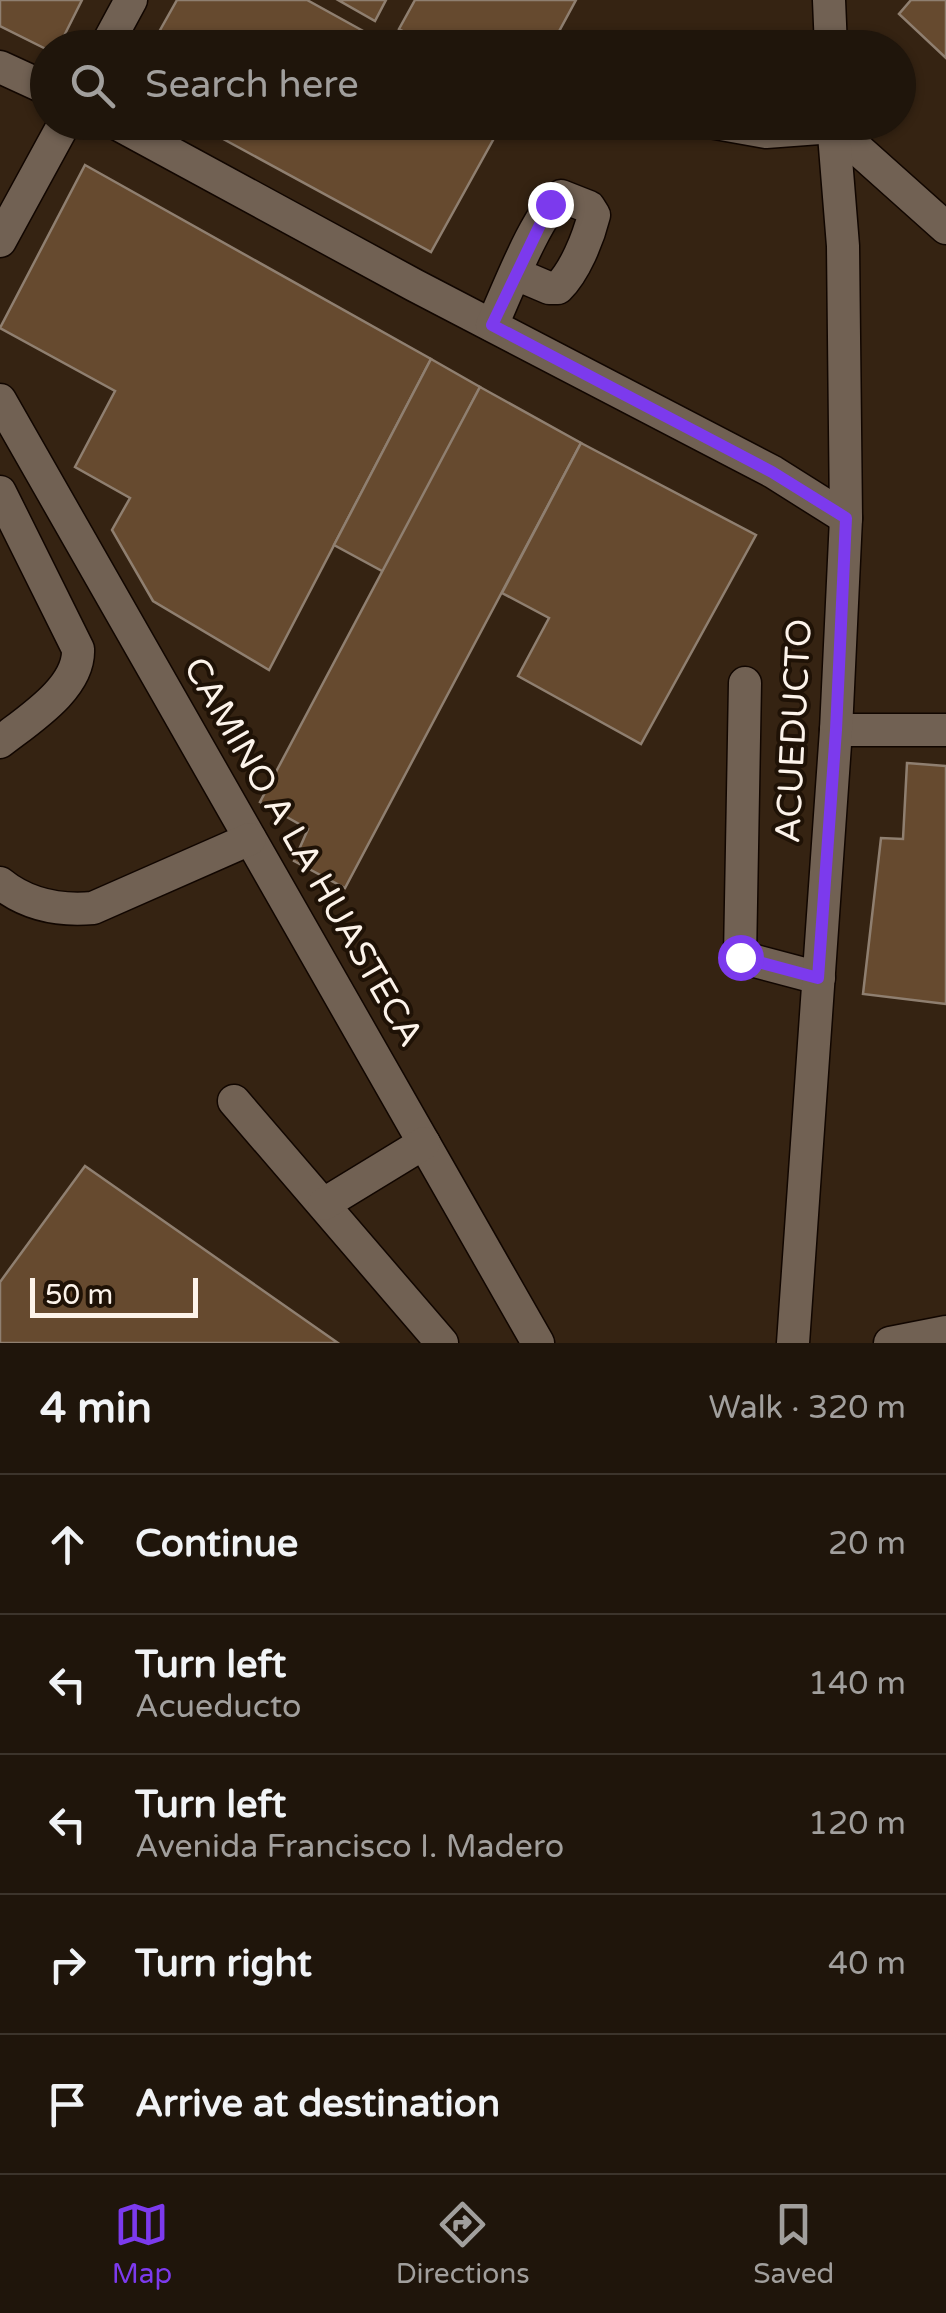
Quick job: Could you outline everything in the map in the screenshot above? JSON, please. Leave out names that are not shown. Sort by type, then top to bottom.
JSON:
[{"type":"street","points":[[115,30],[131,0]]},
{"type":"street","points":[[829,0],[830,30]]},
{"type":"street","points":[[0,66],[30,80]]},
{"type":"street","points":[[0,242],[55,140]]},
{"type":"street","points":[[148,140],[772,472],[846,518]]},
{"type":"street","name":"ACUEDUCTO","points":[[792,1343],[836,730],[846,518],[843,246],[834,140]]},
{"type":"street","points":[[849,140],[946,228]]},
{"type":"street","points":[[492,325],[516,274]]},
{"type":"street","name":"CAMINO A LA HUASTECA","points":[[0,400],[538,1343]]},
{"type":"street","points":[[0,492],[78,649],[79,662],[67,683],[0,742]]},
{"type":"street","points":[[745,683],[740,957],[818,978]]},
{"type":"street","points":[[836,730],[946,730]]},
{"type":"street","points":[[0,882],[41,905],[68,910],[93,908],[250,839]]},
{"type":"street","points":[[234,1102],[442,1343]]},
{"type":"street","points":[[324,1204],[424,1143]]},
{"type":"street","points":[[890,1343],[946,1332]]},
{"type":"shaded area","points":[[0,0],[946,0],[946,1343],[0,1343]]},
{"type":"building","points":[[0,0],[82,0],[67,30],[30,30],[30,41],[0,26]]},
{"type":"building","points":[[177,0],[307,0],[361,30],[160,30]]},
{"type":"building","points":[[338,0],[386,0],[375,21]]},
{"type":"building","points":[[415,0],[576,0],[560,30],[399,29]]},
{"type":"building","points":[[911,0],[946,0],[946,58],[899,14]]},
{"type":"building","points":[[225,140],[493,140],[431,252]]},
{"type":"building","points":[[85,165],[431,359],[269,670],[153,601],[112,530],[130,498],[75,467],[115,391],[0,328]]},
{"type":"building","points":[[431,359],[480,387],[384,572],[334,545]]},
{"type":"building","points":[[480,387],[581,443],[345,888],[294,861],[308,829],[260,802]]},
{"type":"building","points":[[581,443],[756,535],[641,744],[518,676],[549,618],[502,593]]},
{"type":"building","points":[[907,763],[946,766],[946,1004],[863,994],[881,838],[903,839]]},
{"type":"building","points":[[85,1166],[338,1343],[0,1343],[0,1282]]},
{"type":"route","points":[[550,204],[492,325],[772,472],[846,518],[818,978],[740,957]]}]
